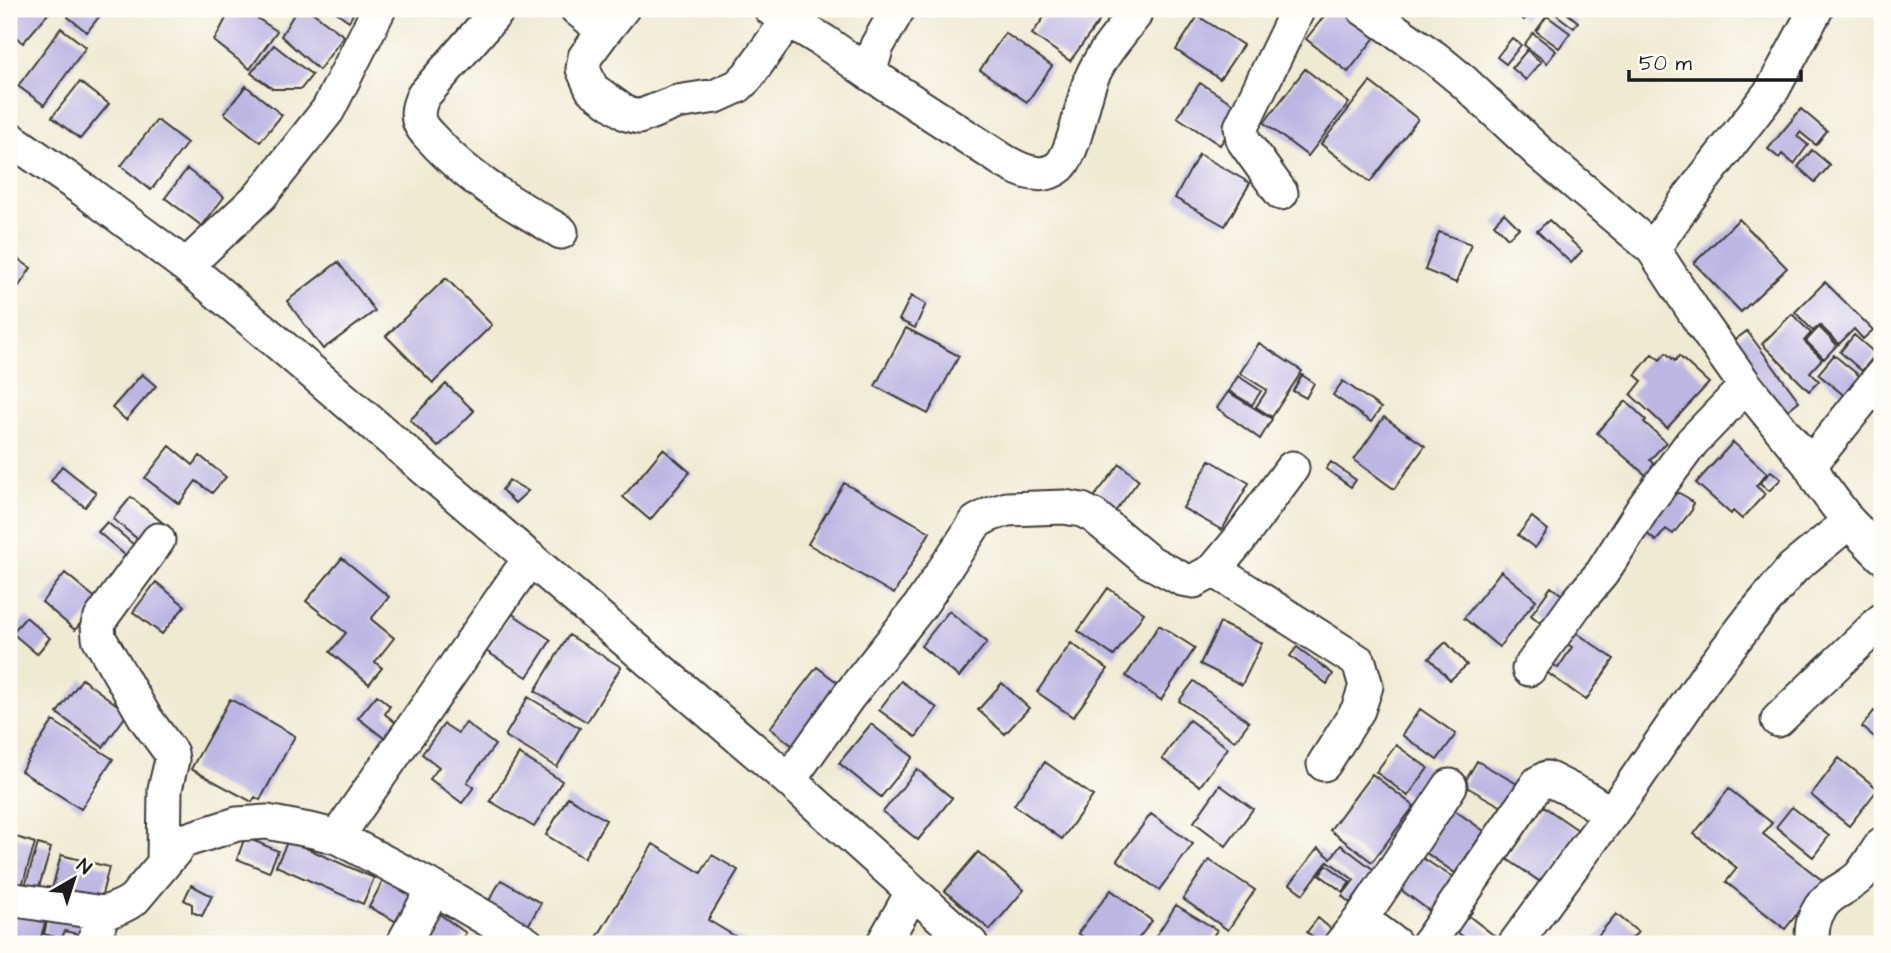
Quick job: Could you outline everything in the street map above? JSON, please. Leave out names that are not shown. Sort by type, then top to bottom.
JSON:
[{"type":"street","points":[[186,266],[261,195],[328,110],[379,9]]},
{"type":"street","points":[[499,9],[423,96],[418,112],[419,122],[468,174],[561,232]]},
{"type":"street","points":[[578,9],[591,20],[612,21]]},
{"type":"street","points":[[869,73],[881,39],[898,9]]},
{"type":"street","points":[[1281,193],[1243,140],[1241,127],[1298,9]]},
{"type":"street","points":[[1364,9],[1454,73],[1542,155],[1653,249],[1746,386],[1810,465],[1849,522],[1882,556]]},
{"type":"street","points":[[1653,249],[1773,89],[1816,9]]},
{"type":"street","points":[[612,21],[585,57],[583,69],[592,89],[627,114],[639,117],[677,102],[716,96],[738,86],[748,76],[779,14],[1004,161],[1021,170],[1044,174],[1059,167],[1064,160],[1095,71],[1111,43],[1134,16]]},
{"type":"street","points":[[9,138],[186,266],[789,780],[971,944]]},
{"type":"street","points":[[1810,465],[1882,375]]},
{"type":"street","points":[[1529,669],[1602,573],[1638,516],[1692,442],[1746,386]]},
{"type":"street","points":[[789,780],[848,697],[920,606],[976,522],[1007,509],[1064,507],[1082,510],[1094,516],[1148,561],[1182,579],[1194,581],[1214,570],[1292,468]]},
{"type":"street","points":[[1515,944],[1611,814],[1708,674],[1770,594],[1793,568],[1849,522]]},
{"type":"street","points":[[158,541],[101,618],[97,633],[139,709],[171,753],[172,760],[165,789],[164,862]]},
{"type":"street","points":[[337,837],[530,558]]},
{"type":"street","points":[[1214,570],[1359,662],[1366,686],[1358,710],[1324,764]]},
{"type":"street","points":[[1778,720],[1882,621]]},
{"type":"street","points":[[1428,944],[1538,783],[1547,778],[1581,794],[1611,814]]},
{"type":"street","points":[[1341,944],[1361,919],[1450,786]]},
{"type":"street","points":[[9,899],[103,913],[120,908],[134,899],[183,841],[250,822],[280,824],[337,837],[434,888],[522,943]]},
{"type":"street","points":[[1813,944],[1811,930],[1822,904],[1858,877],[1882,844]]},
{"type":"street","points":[[403,944],[434,888]]},
{"type":"street","points":[[883,944],[912,893]]},
{"type":"street","points":[[93,944],[103,913]]},
{"type":"street","points":[[1361,919],[1395,944]]},
{"type":"building","points":[[9,9],[52,9],[23,43],[9,31]]},
{"type":"building","points":[[74,9],[105,9],[87,32],[68,17]]},
{"type":"building","points":[[231,9],[243,9],[277,31],[250,69],[214,41]]},
{"type":"building","points":[[297,9],[308,9],[344,36],[319,70],[281,36]]},
{"type":"building","points":[[332,9],[356,9],[349,21]]},
{"type":"building","points":[[1050,9],[1093,9],[1103,16],[1070,61],[1032,34]]},
{"type":"building","points":[[1330,9],[1341,9],[1376,36],[1348,72],[1306,39]]},
{"type":"building","points":[[1512,9],[1526,9],[1530,12],[1524,20]]},
{"type":"building","points":[[1549,9],[1562,9],[1578,22],[1574,28]]},
{"type":"building","points":[[1198,16],[1243,45],[1220,79],[1176,50]]},
{"type":"building","points":[[1547,16],[1570,33],[1559,48],[1536,31]]},
{"type":"building","points":[[61,28],[86,47],[44,105],[18,86]]},
{"type":"building","points":[[1005,33],[1052,66],[1027,102],[980,70]]},
{"type":"building","points":[[1533,33],[1556,51],[1547,63],[1524,45]]},
{"type":"building","points":[[1512,38],[1521,45],[1506,64],[1497,57]]},
{"type":"building","points":[[274,45],[312,75],[301,89],[273,89],[251,73]]},
{"type":"building","points":[[1527,50],[1541,62],[1526,80],[1512,68]]},
{"type":"building","points":[[1305,69],[1349,103],[1308,156],[1264,123]]},
{"type":"building","points":[[80,82],[109,104],[80,139],[52,117]]},
{"type":"building","points":[[1370,82],[1418,119],[1370,182],[1321,144]]},
{"type":"building","points":[[1200,83],[1243,110],[1220,145],[1177,117]]},
{"type":"building","points":[[246,86],[282,115],[260,142],[224,113]]},
{"type":"building","points":[[1801,109],[1827,131],[1816,145],[1800,132],[1797,136],[1808,145],[1794,164],[1782,154],[1779,158],[1768,149]]},
{"type":"building","points":[[157,120],[187,143],[151,190],[121,166]]},
{"type":"building","points":[[1812,150],[1830,165],[1815,182],[1798,167]]},
{"type":"building","points":[[1199,154],[1250,183],[1225,226],[1175,198]]},
{"type":"building","points":[[187,169],[224,197],[202,226],[165,198]]},
{"type":"building","points":[[1504,213],[1519,228],[1508,238],[1494,224]]},
{"type":"building","points":[[1739,219],[1787,268],[1741,312],[1694,263]]},
{"type":"building","points":[[1549,220],[1582,251],[1571,263],[1537,231]]},
{"type":"building","points":[[1439,232],[1471,244],[1456,283],[1425,270]]},
{"type":"building","points":[[9,253],[31,268],[9,301]]},
{"type":"building","points":[[338,262],[375,311],[323,349],[287,301]]},
{"type":"building","points":[[446,278],[492,325],[433,383],[386,336]]},
{"type":"building","points":[[1825,282],[1873,330],[1863,339],[1854,329],[1839,344],[1820,325],[1813,331],[1795,312]]},
{"type":"building","points":[[911,296],[926,304],[915,328],[899,320]]},
{"type":"building","points":[[1792,314],[1811,333],[1804,341],[1822,359],[1810,372],[1819,381],[1809,391],[1762,344]]},
{"type":"building","points":[[1819,327],[1837,345],[1824,359],[1806,341]]},
{"type":"building","points":[[906,328],[959,356],[928,414],[875,386]]},
{"type":"building","points":[[1747,331],[1799,401],[1784,413],[1732,342]]},
{"type":"building","points":[[1854,335],[1876,354],[1862,371],[1840,352]]},
{"type":"building","points":[[1259,343],[1302,371],[1272,417],[1256,407],[1267,390],[1240,373]]},
{"type":"building","points":[[1666,353],[1675,361],[1679,356],[1709,383],[1667,428],[1631,395],[1642,381],[1635,375],[1652,354],[1660,360]]},
{"type":"building","points":[[1834,355],[1862,378],[1846,397],[1818,374]]},
{"type":"building","points":[[142,374],[156,386],[126,420],[112,408]]},
{"type":"building","points":[[1302,375],[1314,383],[1306,398],[1293,391]]},
{"type":"building","points":[[1238,376],[1261,391],[1252,405],[1229,391]]},
{"type":"building","points":[[1343,381],[1381,408],[1371,422],[1333,395]]},
{"type":"building","points":[[446,384],[474,411],[438,447],[410,420]]},
{"type":"building","points":[[1228,392],[1272,419],[1260,439],[1217,408]]},
{"type":"building","points":[[1626,401],[1666,442],[1650,460],[1657,466],[1648,477],[1597,433]]},
{"type":"building","points":[[1384,417],[1425,446],[1394,489],[1354,460]]},
{"type":"building","points":[[1733,442],[1767,473],[1756,486],[1765,494],[1742,519],[1733,511],[1731,514],[1696,483]]},
{"type":"building","points":[[170,446],[193,465],[200,456],[226,477],[212,493],[196,481],[179,504],[145,478]]},
{"type":"building","points":[[663,449],[690,472],[650,520],[623,497]]},
{"type":"building","points":[[1210,460],[1249,483],[1222,530],[1183,508]]},
{"type":"building","points":[[1331,462],[1356,480],[1351,487],[1326,469]]},
{"type":"building","points":[[1120,464],[1139,480],[1114,513],[1094,497]]},
{"type":"building","points":[[62,466],[96,493],[85,507],[51,481]]},
{"type":"building","points":[[1771,471],[1781,479],[1769,491],[1760,483]]},
{"type":"building","points":[[509,480],[528,491],[515,503],[502,490]]},
{"type":"building","points":[[844,483],[930,532],[894,594],[808,544]]},
{"type":"building","points":[[1679,493],[1693,503],[1692,510],[1673,534],[1666,529],[1656,541],[1640,528],[1666,494]]},
{"type":"building","points":[[131,497],[163,523],[145,545],[113,519]]},
{"type":"building","points":[[1532,517],[1548,530],[1535,548],[1518,535]]},
{"type":"building","points":[[107,522],[140,550],[131,560],[98,532]]},
{"type":"building","points":[[342,558],[389,597],[371,619],[394,638],[375,662],[382,668],[369,684],[330,652],[346,633],[306,601]]},
{"type":"building","points":[[1501,571],[1536,600],[1499,647],[1464,618]]},
{"type":"building","points":[[65,573],[99,601],[75,630],[42,602]]},
{"type":"building","points":[[156,582],[185,606],[162,634],[133,612]]},
{"type":"building","points":[[1551,587],[1571,601],[1539,622],[1531,615]]},
{"type":"building","points":[[1108,588],[1144,613],[1114,656],[1078,631]]},
{"type":"building","points":[[949,611],[987,642],[959,677],[921,646]]},
{"type":"building","points":[[511,613],[551,640],[527,677],[486,651]]},
{"type":"building","points":[[26,617],[50,638],[37,654],[12,633]]},
{"type":"building","points":[[1220,623],[1262,643],[1242,685],[1200,664]]},
{"type":"building","points":[[1159,625],[1195,648],[1161,700],[1126,676]]},
{"type":"building","points":[[1571,629],[1614,659],[1586,700],[1542,669],[1548,661],[1558,668],[1572,647],[1562,641]]},
{"type":"building","points":[[569,635],[621,667],[587,722],[535,691]]},
{"type":"building","points":[[1446,642],[1467,665],[1450,680],[1429,658]]},
{"type":"building","points":[[1071,643],[1108,669],[1073,717],[1037,692]]},
{"type":"building","points":[[1297,647],[1333,674],[1327,684],[1290,656]]},
{"type":"building","points":[[817,667],[850,692],[802,753],[770,728]]},
{"type":"building","points":[[82,679],[128,713],[103,747],[57,713]]},
{"type":"building","points":[[901,681],[937,708],[916,737],[879,710]]},
{"type":"building","points":[[1194,681],[1249,722],[1235,741],[1179,701]]},
{"type":"building","points":[[1002,683],[1029,708],[1005,734],[978,710]]},
{"type":"building","points":[[377,695],[390,706],[385,714],[396,723],[384,738],[358,718]]},
{"type":"building","points":[[528,697],[580,728],[557,767],[505,736]]},
{"type":"building","points":[[230,699],[295,736],[260,800],[255,797],[252,802],[191,769]]},
{"type":"building","points":[[1420,709],[1456,734],[1437,760],[1402,735]]},
{"type":"building","points":[[1874,711],[1882,717],[1882,743],[1862,727]]},
{"type":"building","points":[[1189,720],[1228,748],[1200,786],[1162,759]]},
{"type":"building","points":[[53,721],[113,759],[81,809],[21,771]]},
{"type":"building","points":[[466,723],[495,745],[467,782],[474,787],[462,803],[430,779],[439,767],[422,754],[444,724],[458,733]]},
{"type":"building","points":[[871,724],[913,757],[881,797],[839,763]]},
{"type":"building","points":[[1396,745],[1428,768],[1408,796],[1376,772]]},
{"type":"building","points":[[519,754],[562,781],[534,827],[490,801]]},
{"type":"building","points":[[1839,758],[1878,789],[1849,826],[1811,795]]},
{"type":"building","points":[[1477,761],[1524,788],[1511,812],[1463,785]]},
{"type":"building","points":[[1045,762],[1093,796],[1062,839],[1014,805]]},
{"type":"building","points":[[917,769],[952,798],[918,840],[883,812]]},
{"type":"building","points":[[1372,774],[1414,806],[1372,862],[1330,830]]},
{"type":"building","points":[[1220,785],[1253,809],[1226,846],[1194,822]]},
{"type":"building","points":[[1729,789],[1772,823],[1763,834],[1823,881],[1785,929],[1726,882],[1737,868],[1694,834]]},
{"type":"building","points":[[568,797],[606,820],[584,858],[546,835]]},
{"type":"building","points":[[1444,803],[1484,831],[1455,873],[1415,845]]},
{"type":"building","points":[[1543,806],[1578,830],[1542,883],[1507,859]]},
{"type":"building","points":[[1792,807],[1829,836],[1813,857],[1776,827]]},
{"type":"building","points":[[1151,814],[1193,844],[1159,890],[1117,860]]},
{"type":"building","points":[[13,836],[35,843],[22,886],[9,881],[9,852]]},
{"type":"building","points":[[245,837],[278,851],[269,872],[237,859]]},
{"type":"building","points":[[288,840],[374,878],[363,904],[276,866]]},
{"type":"building","points":[[38,844],[51,848],[38,890],[25,886]]},
{"type":"building","points":[[653,844],[701,873],[712,855],[738,870],[708,920],[748,944],[593,944]]},
{"type":"building","points":[[1341,845],[1374,870],[1350,903],[1342,896],[1354,880],[1328,861],[1303,894],[1290,884],[1318,848],[1331,858]]},
{"type":"building","points":[[1411,851],[1459,881],[1434,914],[1389,881]]},
{"type":"building","points":[[978,852],[1024,890],[990,930],[945,891]]},
{"type":"building","points":[[61,855],[109,867],[100,902],[52,889]]},
{"type":"building","points":[[1209,860],[1255,890],[1228,930],[1183,899]]},
{"type":"building","points":[[1327,865],[1350,882],[1343,892],[1320,875]]},
{"type":"building","points":[[385,877],[420,896],[404,926],[369,907]]},
{"type":"building","points":[[501,880],[541,903],[525,931],[484,909]]},
{"type":"building","points":[[191,885],[212,896],[202,916],[192,912],[192,904],[184,900]]},
{"type":"building","points":[[1111,890],[1152,921],[1134,944],[1092,944],[1078,933]]},
{"type":"building","points":[[1460,903],[1472,912],[1469,916],[1505,944],[1473,944],[1445,923]]},
{"type":"building","points":[[1176,905],[1217,930],[1208,944],[1151,944]]},
{"type":"building","points":[[9,912],[45,923],[41,937],[54,941],[55,937],[44,934],[49,913],[84,922],[81,935],[65,931],[61,939],[76,942],[75,944],[9,944]]},
{"type":"building","points":[[438,913],[466,933],[458,944],[417,944]]},
{"type":"building","points":[[1616,914],[1638,932],[1627,944],[1604,944],[1596,938]]},
{"type":"building","points":[[1318,918],[1337,934],[1329,944],[1322,944],[1307,932]]}]
